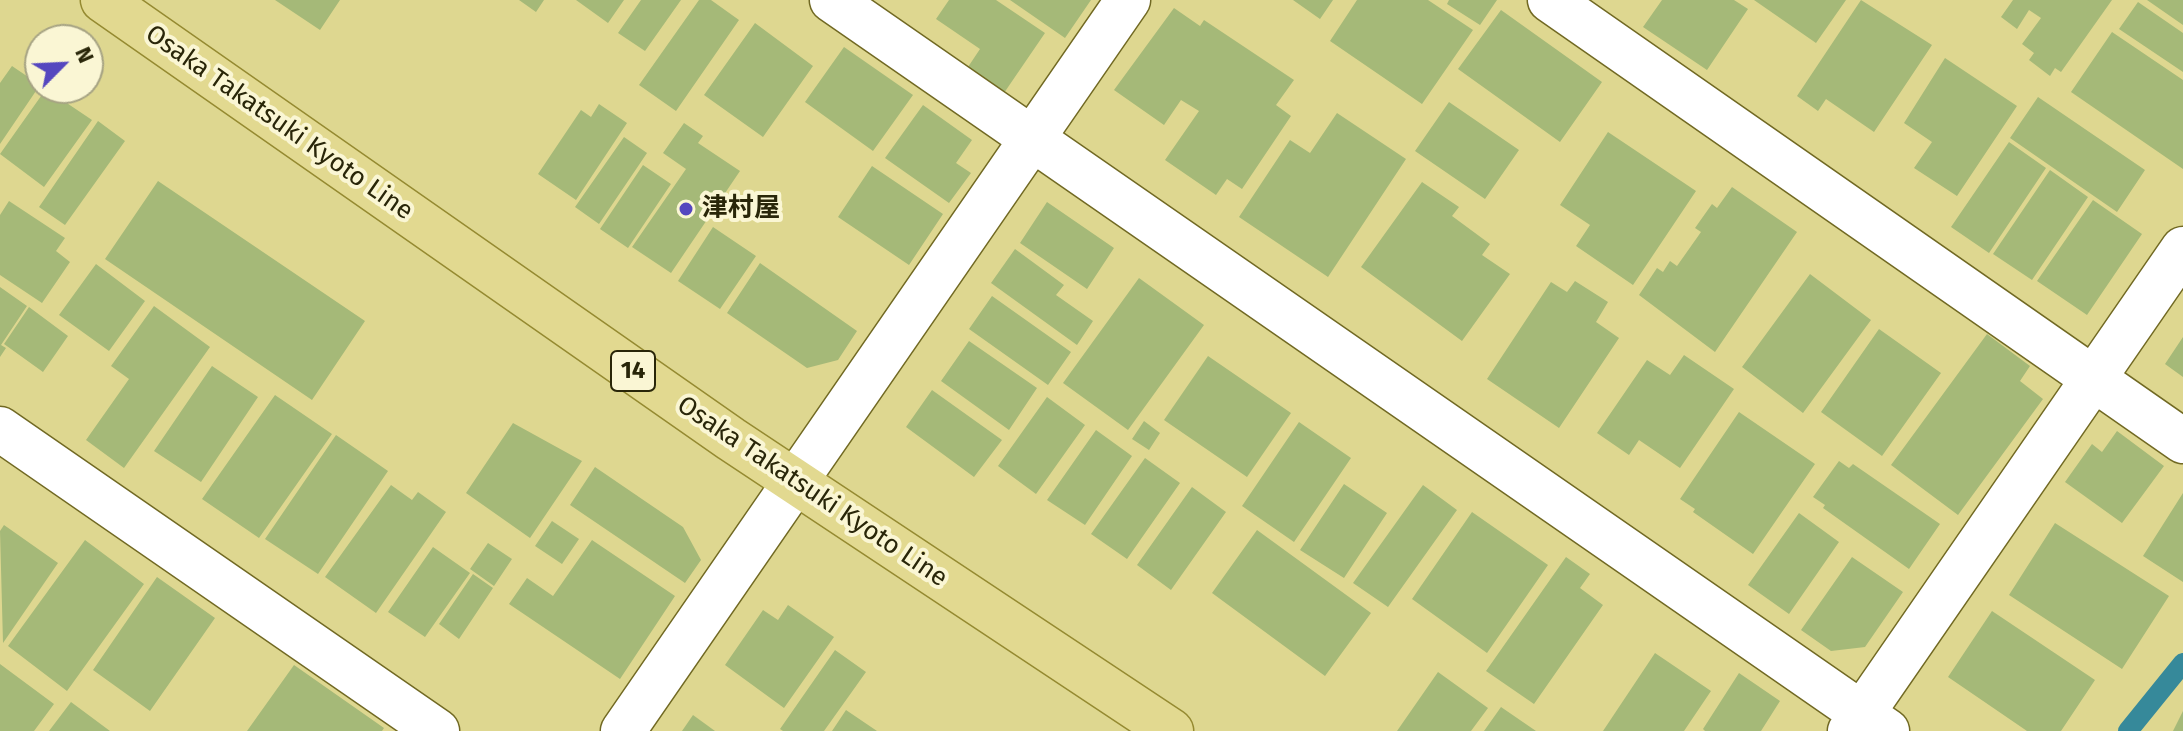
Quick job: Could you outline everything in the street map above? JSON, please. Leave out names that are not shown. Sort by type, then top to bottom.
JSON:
[{"type":"main road","name":"Osaka Takatsuki Kyoto Line","points":[[103,0],[795,483],[1171,731]]},
{"type":"street","points":[[832,0],[1033,137],[1867,725],[2183,249]]},
{"type":"street","points":[[623,731],[1128,0]]},
{"type":"street","points":[[1550,0],[2183,441]]},
{"type":"street","points":[[0,429],[437,731]]},
{"type":"building","points":[[275,0],[340,0],[320,30]]},
{"type":"building","points":[[519,0],[544,0],[536,12]]},
{"type":"building","points":[[576,0],[624,0],[608,23]]},
{"type":"building","points":[[641,0],[681,0],[645,51],[618,33]]},
{"type":"building","points":[[699,0],[711,0],[739,20],[676,111],[639,85]]},
{"type":"building","points":[[949,0],[996,0],[1045,33],[1004,93],[968,67],[980,49],[936,19]]},
{"type":"building","points":[[1010,0],[1091,0],[1065,38]]},
{"type":"building","points":[[1293,0],[1333,0],[1320,19]]},
{"type":"building","points":[[1357,0],[1428,0],[1473,30],[1422,104],[1330,41]]},
{"type":"building","points":[[1449,0],[1497,0],[1480,25],[1447,4]]},
{"type":"building","points":[[1662,0],[1734,0],[1748,9],[1707,70],[1643,27]]},
{"type":"building","points":[[1754,0],[1846,0],[1816,43]]},
{"type":"building","points":[[1861,0],[1932,45],[1874,132],[1826,99],[1818,111],[1797,96]]},
{"type":"building","points":[[2013,0],[2112,0],[2061,72],[2055,68],[2050,76],[2029,60],[2034,53],[2022,44],[2041,18],[2029,10],[2017,29],[2001,17]]},
{"type":"building","points":[[2147,0],[2183,0],[2183,25]]},
{"type":"building","points":[[2138,2],[2183,33],[2183,72],[2119,29]]},
{"type":"building","points":[[1174,8],[1200,26],[1204,20],[1294,80],[1276,105],[1291,116],[1242,189],[1227,179],[1216,195],[1165,160],[1199,111],[1181,100],[1164,125],[1114,90]]},
{"type":"building","points":[[1501,10],[1602,82],[1560,142],[1458,69]]},
{"type":"building","points":[[755,23],[813,66],[763,137],[704,95]]},
{"type":"building","points":[[2112,32],[2183,80],[2183,169],[2071,92]]},
{"type":"building","points":[[844,47],[913,95],[873,151],[805,102]]},
{"type":"building","points":[[1945,58],[2017,106],[1957,196],[1914,168],[1932,142],[1904,123]]},
{"type":"building","points":[[12,66],[24,74],[24,104],[27,104],[0,144],[0,83]]},
{"type":"building","points":[[2038,97],[2145,170],[2117,212],[2010,138]]},
{"type":"building","points":[[1449,102],[1519,150],[1485,199],[1415,151]]},
{"type":"building","points":[[35,104],[68,104],[92,120],[44,187],[0,154]]},
{"type":"building","points":[[599,104],[627,123],[576,200],[538,174],[581,110],[591,117]]},
{"type":"building","points":[[923,105],[972,140],[956,163],[971,173],[949,203],[885,158]]},
{"type":"building","points":[[1337,113],[1406,159],[1328,277],[1239,217],[1290,140],[1310,153]]},
{"type":"building","points":[[98,121],[125,141],[65,225],[39,207]]},
{"type":"building","name":"津村屋","points":[[684,123],[703,136],[698,143],[740,171],[671,273],[632,247],[686,169],[663,153]]},
{"type":"building","points":[[1608,132],[1696,191],[1633,285],[1576,246],[1590,225],[1560,205]]},
{"type":"building","points":[[624,137],[647,153],[599,224],[575,207]]},
{"type":"building","points":[[2009,142],[2046,168],[1989,253],[1951,227]]},
{"type":"building","points":[[643,165],[671,184],[628,248],[600,229]]},
{"type":"building","points":[[872,166],[943,214],[909,265],[838,217]]},
{"type":"building","points":[[2050,170],[2088,197],[2032,280],[1993,254]]},
{"type":"building","points":[[158,181],[365,321],[312,400],[105,259]]},
{"type":"building","points":[[1422,182],[1459,207],[1452,216],[1490,244],[1482,255],[1510,274],[1462,341],[1361,267]]},
{"type":"building","points":[[1732,187],[1797,232],[1715,352],[1639,295],[1657,268],[1663,272],[1670,261],[1677,266],[1701,232],[1695,228],[1712,204],[1717,208]]},
{"type":"building","points":[[2093,200],[2142,234],[2087,315],[2037,281]]},
{"type":"building","points":[[9,201],[65,238],[56,251],[70,262],[42,303],[0,275],[0,215]]},
{"type":"building","points":[[1047,202],[1114,248],[1087,289],[1020,243]]},
{"type":"building","points":[[713,227],[756,256],[720,309],[678,281]]},
{"type":"building","points":[[1015,249],[1064,285],[1056,295],[1093,321],[1077,345],[991,283]]},
{"type":"building","points":[[760,263],[857,331],[838,360],[807,368],[727,313]]},
{"type":"building","points":[[96,264],[145,301],[109,351],[59,315]]},
{"type":"building","points":[[1810,274],[1871,320],[1803,413],[1742,367]]},
{"type":"building","points":[[1139,278],[1204,325],[1128,430],[1063,383]]},
{"type":"building","points":[[1575,281],[1608,302],[1596,322],[1619,338],[1559,428],[1487,379],[1551,282],[1567,292]]},
{"type":"building","points":[[0,287],[27,306],[1,345],[6,348],[0,357]]},
{"type":"building","points":[[992,296],[1071,352],[1048,385],[969,329]]},
{"type":"building","points":[[154,306],[210,347],[124,468],[86,440],[129,379],[111,366]]},
{"type":"building","points":[[29,307],[68,336],[43,372],[4,344]]},
{"type":"building","points":[[1879,329],[1941,373],[1882,456],[1821,412]]},
{"type":"building","points":[[1987,334],[2030,366],[2020,381],[2043,399],[1958,515],[1891,465]]},
{"type":"building","points":[[2183,337],[2183,377],[2165,364]]},
{"type":"building","points":[[969,341],[1037,388],[1009,430],[941,381]]},
{"type":"building","points":[[1684,355],[1734,389],[1680,468],[1639,440],[1629,455],[1597,433],[1647,360],[1670,375]]},
{"type":"building","points":[[1208,356],[1291,413],[1247,477],[1164,420]]},
{"type":"building","points":[[212,366],[258,397],[201,482],[154,451]]},
{"type":"building","points":[[932,390],[1002,440],[974,477],[906,427]]},
{"type":"building","points":[[275,395],[332,434],[259,538],[202,499]]},
{"type":"building","points":[[1047,397],[1085,425],[1036,494],[998,466]]},
{"type":"building","points":[[1739,412],[1815,464],[1753,554],[1693,512],[1695,509],[1680,499]]},
{"type":"building","points":[[1144,421],[1160,433],[1149,450],[1132,439]]},
{"type":"building","points":[[1299,422],[1351,458],[1294,542],[1242,506]]},
{"type":"building","points":[[513,423],[582,461],[530,538],[466,493]]},
{"type":"building","points":[[1096,430],[1132,456],[1085,525],[1047,500]]},
{"type":"building","points":[[2117,431],[2164,466],[2122,523],[2065,482],[2092,444],[2102,452]]},
{"type":"building","points":[[336,435],[388,471],[318,574],[265,539]]},
{"type":"building","points":[[1145,458],[1180,483],[1127,559],[1091,534]]},
{"type":"building","points":[[1839,461],[1849,468],[1853,464],[1940,524],[1909,569],[1823,508],[1825,505],[1813,497]]},
{"type":"building","points":[[595,467],[683,527],[701,560],[685,583],[570,505]]},
{"type":"building","points":[[1344,484],[1387,513],[1344,578],[1300,550]]},
{"type":"building","points":[[391,485],[412,500],[418,492],[446,512],[376,613],[325,577]]},
{"type":"building","points":[[1423,485],[1457,510],[1388,607],[1353,583]]},
{"type":"building","points":[[1192,487],[1226,512],[1171,590],[1137,565]]},
{"type":"building","points":[[2183,493],[2183,582],[2143,556]]},
{"type":"building","points":[[1472,512],[1548,565],[1487,653],[1412,599]]},
{"type":"building","points":[[1799,513],[1839,542],[1789,614],[1748,585]]},
{"type":"building","points":[[552,521],[579,539],[562,564],[535,546]]},
{"type":"building","points":[[2055,523],[2169,596],[2122,669],[2009,595]]},
{"type":"building","points":[[4,525],[58,563],[3,643],[0,531]]},
{"type":"building","points":[[1257,530],[1371,613],[1325,676],[1212,593]]},
{"type":"building","points":[[85,540],[144,584],[67,691],[8,646]]},
{"type":"building","points":[[592,540],[675,596],[620,679],[509,604],[527,578],[553,596]]},
{"type":"building","points":[[488,543],[512,559],[494,586],[470,569]]},
{"type":"building","points":[[433,547],[470,573],[425,637],[388,612]]},
{"type":"building","points":[[1566,557],[1590,574],[1580,588],[1603,605],[1534,704],[1486,671]]},
{"type":"building","points":[[1852,557],[1903,592],[1865,647],[1831,651],[1801,630]]},
{"type":"building","points":[[473,574],[493,588],[459,639],[439,624]]},
{"type":"building","points":[[157,577],[215,618],[150,711],[93,670]]},
{"type":"building","points":[[788,605],[834,637],[784,708],[725,665],[763,610],[778,620]]},
{"type":"building","points":[[1992,611],[2095,680],[2061,731],[2027,731],[1948,677]]},
{"type":"building","points":[[835,650],[866,672],[824,731],[780,729]]},
{"type":"building","points":[[1655,653],[1711,691],[1684,731],[1603,731]]},
{"type":"building","points":[[0,664],[54,704],[34,731],[0,731]]},
{"type":"building","points":[[294,665],[384,728],[382,731],[247,731]]},
{"type":"building","points":[[1438,672],[1488,708],[1471,731],[1397,731]]},
{"type":"building","points":[[1739,673],[1780,701],[1761,731],[1705,731],[1703,729]]},
{"type":"building","points":[[71,702],[110,731],[49,731]]},
{"type":"building","points":[[1501,707],[1536,731],[1484,731]]},
{"type":"building","points":[[846,710],[877,731],[832,731]]},
{"type":"building","points":[[2183,711],[2183,731],[2173,731]]},
{"type":"building","points":[[693,715],[715,731],[682,731]]},
{"type":"waterway","points":[[2128,731],[2183,663]]},
{"type":"place","name":"津村屋","points":[[686,209]]}]
